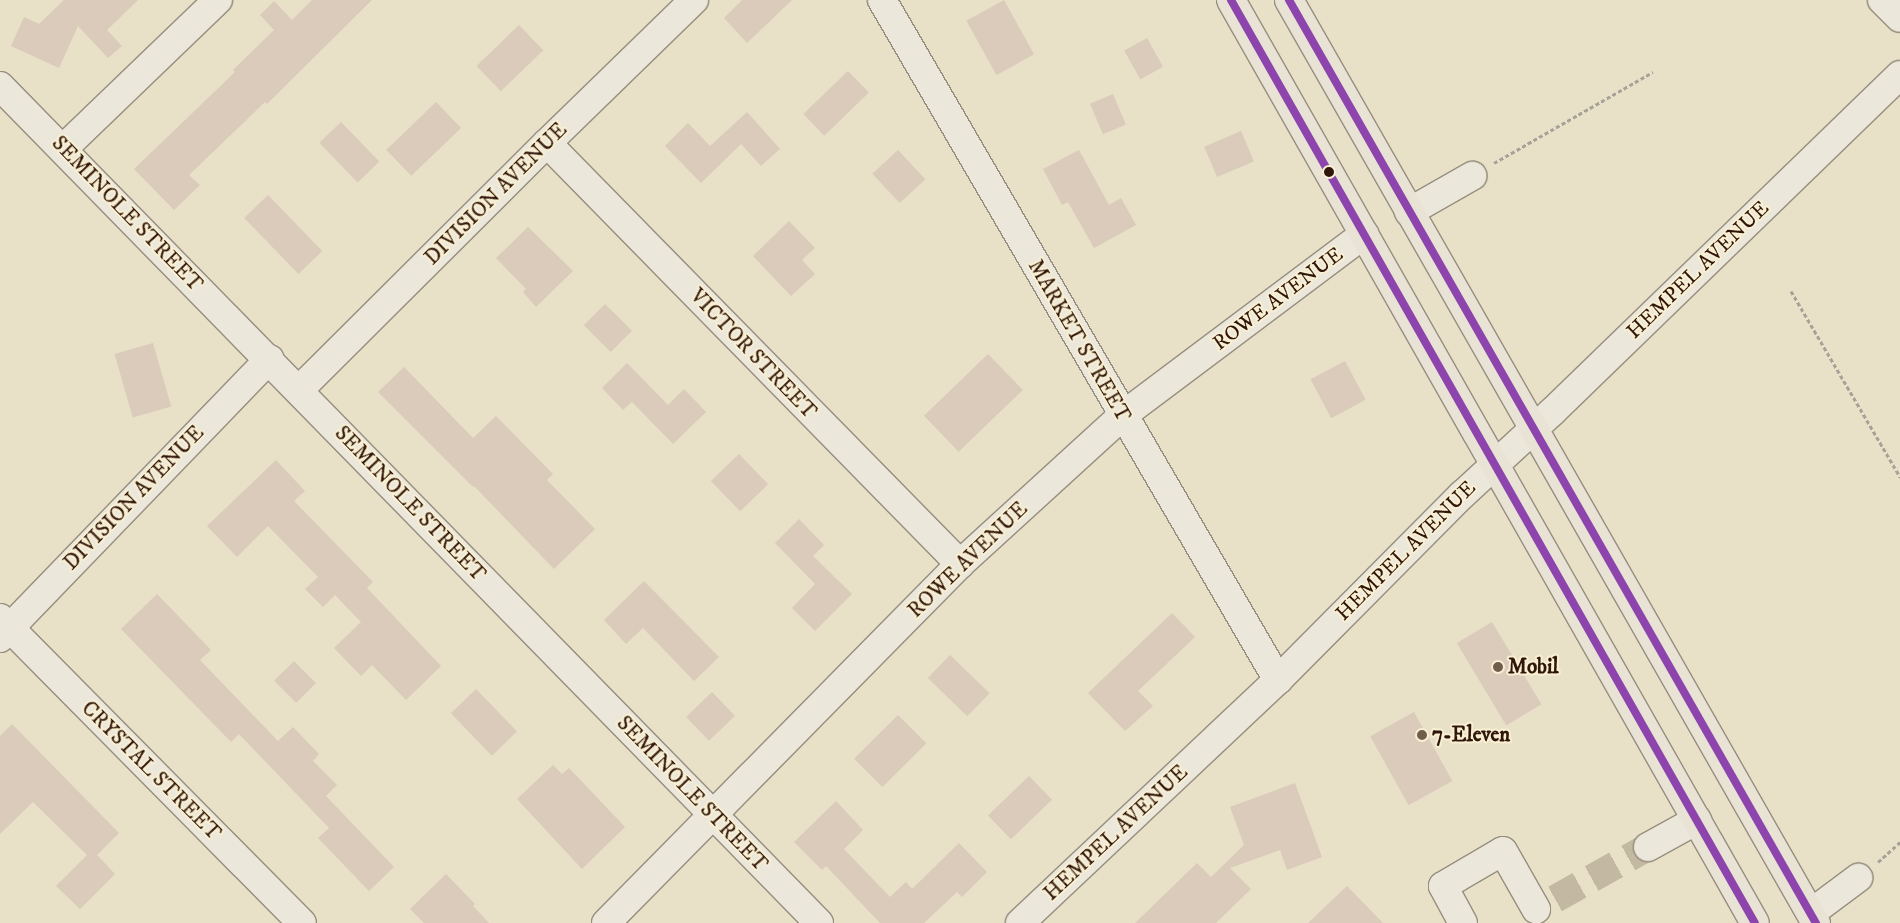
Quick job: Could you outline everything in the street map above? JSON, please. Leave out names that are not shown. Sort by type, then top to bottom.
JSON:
[{"type":"main road","points":[[1231,0],[1756,923]]},
{"type":"main road","points":[[1289,0],[1813,918]]},
{"type":"street","points":[[63,149],[218,0]]},
{"type":"street","name":"DIVISION AVENUE","points":[[299,390],[547,143],[694,0]]},
{"type":"street","name":"MARKET STREET","points":[[882,0],[1122,416],[1278,680]]},
{"type":"street","points":[[1882,0],[1900,18]]},
{"type":"street","name":"HEMPEL AVENUE","points":[[1020,923],[1278,680],[1495,463],[1534,428],[1900,75]]},
{"type":"street","name":"SEMINOLE STREET","points":[[0,86],[819,923]]},
{"type":"street","name":"VICTOR STREET","points":[[547,143],[960,564]]},
{"type":"street","points":[[1409,212],[1472,176]]},
{"type":"street","name":"ROWE AVENUE","points":[[606,923],[960,564],[1122,416],[1364,234]]},
{"type":"street","name":"DIVISION AVENUE","points":[[3,628],[268,359]]},
{"type":"street","name":"CRYSTAL STREET","points":[[3,628],[302,923]]},
{"type":"street","points":[[1648,847],[1697,820]]},
{"type":"street","points":[[1463,923],[1443,886],[1503,852],[1545,910]]},
{"type":"street","points":[[1813,918],[1858,878]]},
{"type":"path","points":[[1472,176],[1653,72]]},
{"type":"path","points":[[1791,291],[1900,477]]},
{"type":"building","points":[[64,0],[138,0],[107,30],[122,46],[108,58],[78,26],[59,68],[11,46],[24,17],[39,24]]},
{"type":"building","points":[[312,0],[372,0],[267,104],[265,102],[189,175],[200,185],[174,210],[134,169],[235,72],[233,70],[274,30],[260,15],[274,1],[292,20]]},
{"type":"building","points":[[742,0],[792,0],[747,43],[724,18]]},
{"type":"building","points":[[1004,0],[1034,54],[996,75],[966,21]]},
{"type":"building","points":[[519,25],[543,50],[501,91],[477,66]]},
{"type":"building","points":[[1147,38],[1163,67],[1140,79],[1124,51]]},
{"type":"building","points":[[848,71],[869,93],[824,136],[803,114]]},
{"type":"building","points":[[1113,94],[1126,124],[1103,134],[1090,104]]},
{"type":"building","points":[[436,102],[461,128],[411,176],[386,150]]},
{"type":"building","points":[[747,112],[780,149],[761,166],[741,144],[701,183],[665,146],[688,123],[710,146]]},
{"type":"building","points":[[341,122],[379,162],[358,182],[319,143]]},
{"type":"building","points":[[1241,131],[1254,161],[1217,177],[1204,147]]},
{"type":"building","points":[[898,150],[925,179],[900,203],[872,174]]},
{"type":"building","points":[[1079,150],[1109,205],[1121,198],[1136,225],[1094,248],[1068,202],[1062,205],[1043,169]]},
{"type":"building","points":[[268,195],[322,251],[298,274],[244,218]]},
{"type":"building","points":[[789,221],[815,248],[802,260],[815,274],[791,296],[753,256]]},
{"type":"building","points":[[528,227],[573,271],[536,307],[523,292],[526,289],[496,258]]},
{"type":"building","points":[[605,304],[632,331],[611,352],[584,325]]},
{"type":"building","points":[[153,343],[171,406],[133,417],[115,354]]},
{"type":"building","points":[[988,354],[1023,390],[959,452],[924,416]]},
{"type":"building","points":[[1345,361],[1366,400],[1331,418],[1311,379]]},
{"type":"building","points":[[627,363],[668,405],[684,389],[706,412],[673,444],[632,402],[623,410],[602,388]]},
{"type":"building","points":[[404,367],[473,438],[496,416],[553,474],[547,480],[595,529],[554,569],[474,486],[378,392]]},
{"type":"building","points":[[739,454],[768,484],[740,511],[711,481]]},
{"type":"building","points":[[276,460],[305,491],[294,501],[373,582],[367,588],[441,666],[406,700],[372,665],[361,676],[334,648],[361,622],[335,595],[323,607],[305,589],[318,577],[268,526],[237,557],[207,526]]},
{"type":"building","points":[[799,519],[824,545],[813,556],[852,594],[815,631],[792,608],[815,584],[775,543]]},
{"type":"building","points":[[644,581],[719,657],[694,681],[643,628],[626,644],[604,620]]},
{"type":"building","points":[[157,594],[211,650],[200,660],[278,741],[293,727],[319,754],[313,761],[337,785],[326,796],[394,867],[369,891],[318,838],[329,828],[239,734],[231,742],[121,629]]},
{"type":"building","points":[[1172,613],[1195,637],[1138,691],[1153,706],[1125,731],[1088,693]]},
{"type":"building","points":[[1492,622],[1541,704],[1506,725],[1457,643]]},
{"type":"building","points":[[950,655],[990,693],[967,716],[928,678]]},
{"type":"building","points":[[294,661],[316,683],[296,703],[274,681]]},
{"type":"building","points":[[476,689],[517,731],[492,756],[451,713]]},
{"type":"building","points":[[712,692],[735,716],[709,741],[686,717]]},
{"type":"building","points":[[1414,712],[1452,781],[1409,805],[1370,736]]},
{"type":"building","points":[[898,715],[926,743],[882,787],[854,759]]},
{"type":"building","points":[[12,724],[119,833],[97,855],[115,874],[80,909],[56,886],[87,855],[33,802],[0,834],[0,736]]},
{"type":"building","points":[[553,765],[562,774],[569,768],[625,827],[582,869],[517,799]]},
{"type":"building","points":[[1029,776],[1052,800],[1011,839],[988,816]]},
{"type":"building","points":[[1295,783],[1322,857],[1287,870],[1280,850],[1230,868],[1251,889],[1216,923],[1135,923],[1197,863],[1211,877],[1244,845],[1230,807]]},
{"type":"building","points":[[836,801],[863,830],[844,849],[890,897],[906,882],[912,889],[959,843],[987,872],[962,897],[957,892],[924,923],[880,923],[826,866],[822,870],[794,842]]},
{"type":"building","points":[[446,874],[475,904],[473,906],[489,923],[424,923],[410,909]]},
{"type":"building","points":[[1347,886],[1383,923],[1308,923]]},
{"type":"tunnel","points":[[1555,899],[1648,847]]},
{"type":"transit line","points":[[1231,0],[1755,923]]},
{"type":"transit line","points":[[1289,0],[1816,923]]},
{"type":"place","name":"Mobil","points":[[1498,667]]},
{"type":"place","name":"7-Eleven","points":[[1422,735]]}]
